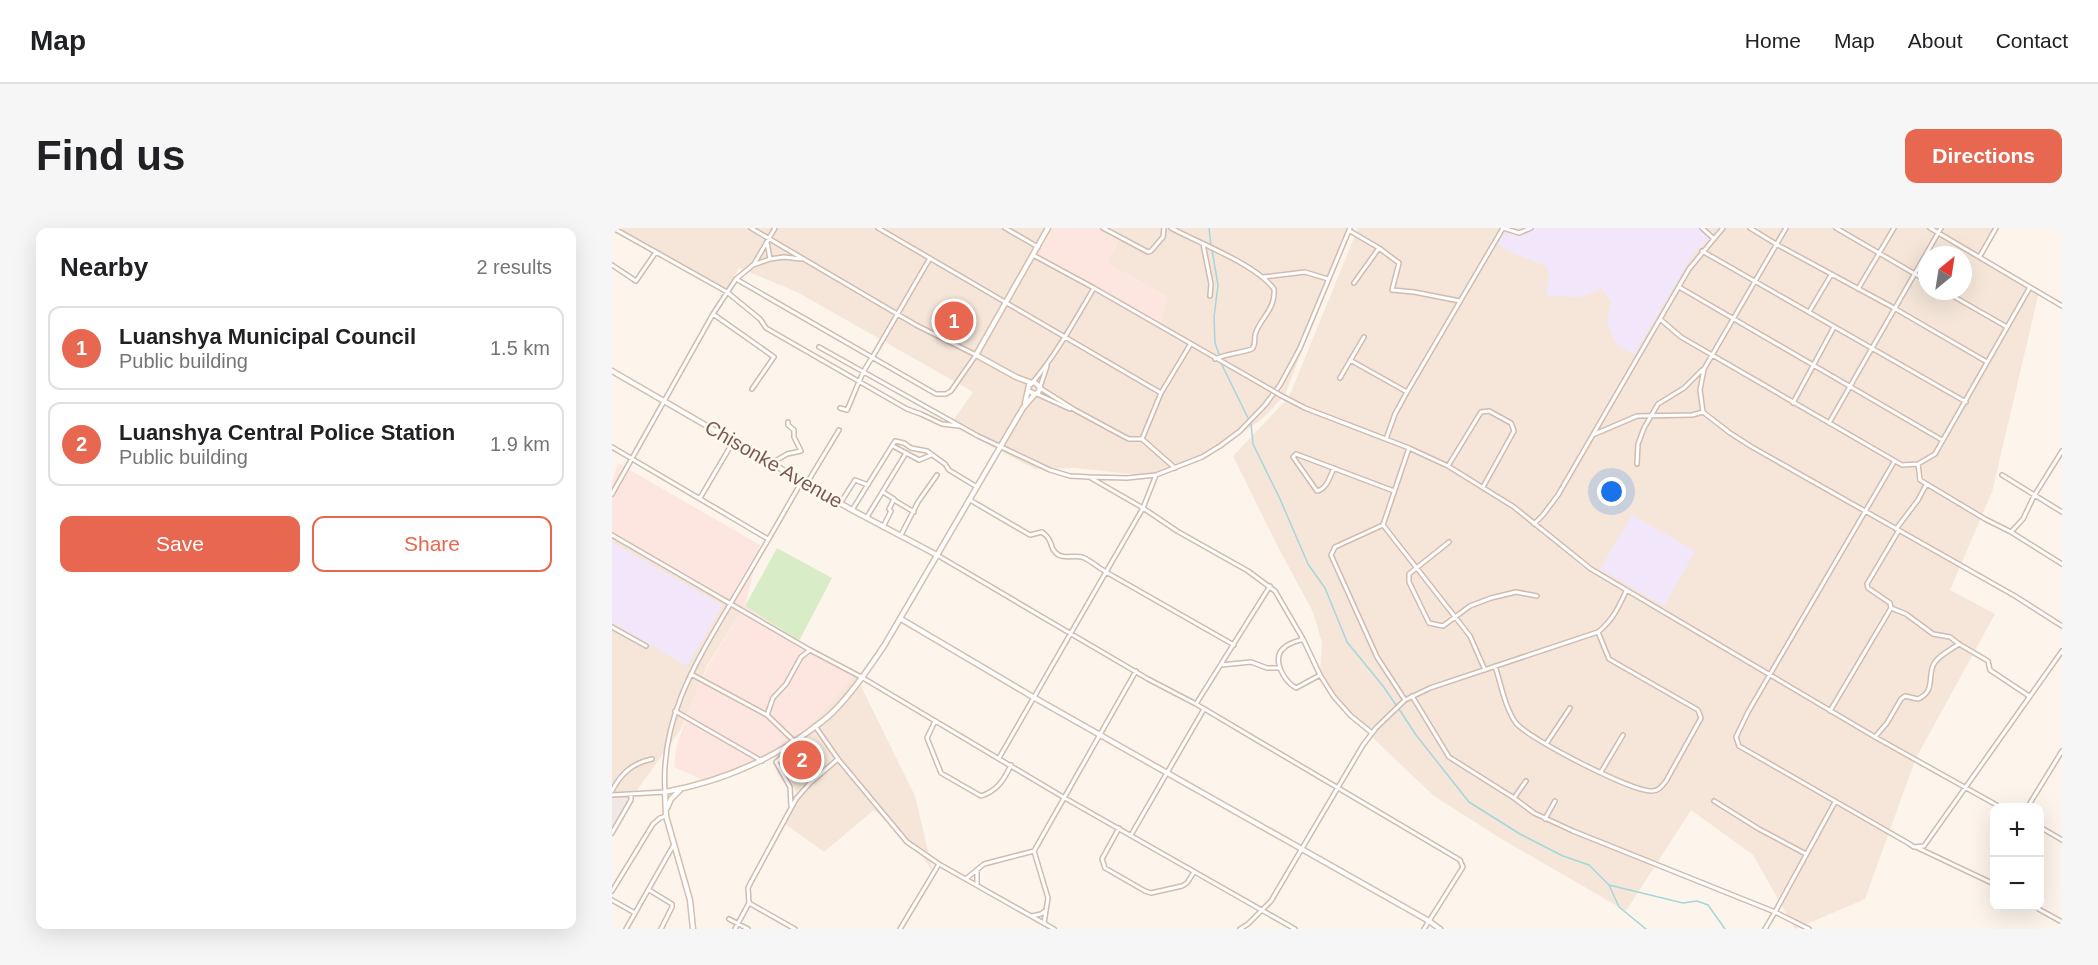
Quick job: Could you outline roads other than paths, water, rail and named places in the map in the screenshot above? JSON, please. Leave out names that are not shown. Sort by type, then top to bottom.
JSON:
[{"type":"main road","points":[[693,929],[690,900],[673,846],[666,815],[664,792],[727,776],[783,749],[833,712],[863,678],[901,619],[1023,408],[1040,388],[1036,383],[1016,377],[976,355],[1048,228]]},
{"type":"main road","name":"Chisonke Avenue","points":[[612,371],[852,510],[937,555]]},
{"type":"main road","points":[[1016,377],[1028,390],[1036,394]]},
{"type":"main road","points":[[1023,408],[1032,383]]},
{"type":"main road","points":[[901,619],[1033,697],[1440,929]]},
{"type":"main road","points":[[666,815],[671,799],[683,788]]},
{"type":"street","points":[[614,228],[726,292],[760,319],[766,328],[860,383],[938,423],[961,426]]},
{"type":"street","points":[[736,279],[930,392],[941,395],[951,391],[976,355],[897,314],[751,228]]},
{"type":"street","points":[[612,494],[726,292],[736,279],[753,265],[775,228]]},
{"type":"street","points":[[878,228],[1064,339],[1161,393]]},
{"type":"street","points":[[1005,228],[1038,247]]},
{"type":"street","points":[[1103,228],[1148,252],[1160,243],[1164,228]]},
{"type":"street","points":[[1171,228],[1217,250],[1273,287],[1275,294],[1272,305],[1255,335],[1255,346],[1252,350],[1215,359]]},
{"type":"street","points":[[1386,439],[1395,414],[1407,392],[1503,228],[1519,233],[1531,228]]},
{"type":"street","points":[[1702,228],[1713,238]]},
{"type":"street","points":[[1533,524],[1554,501],[1595,434],[1678,287],[1702,251],[1723,228]]},
{"type":"street","points":[[1750,228],[1987,362]]},
{"type":"street","points":[[1786,228],[1704,369],[1700,390],[1703,412],[1730,433],[2015,596],[2062,626]]},
{"type":"street","points":[[1836,228],[1918,276]]},
{"type":"street","points":[[1858,289],[1894,228]]},
{"type":"street","points":[[1930,228],[2062,306]]},
{"type":"street","points":[[1829,423],[1941,228]]},
{"type":"street","points":[[1980,256],[1996,228]]},
{"type":"street","points":[[1349,229],[1350,233],[1379,248],[1399,263],[1392,290],[1414,291],[1460,301]]},
{"type":"street","points":[[819,347],[961,426],[1050,470],[1070,476],[1089,477],[1127,478],[1156,475],[1202,457],[1220,446],[1265,405],[1280,385],[1296,355],[1349,229]]},
{"type":"street","points":[[768,240],[770,259]]},
{"type":"street","points":[[1203,244],[1210,296]]},
{"type":"street","points":[[1354,283],[1379,248]]},
{"type":"street","points":[[1702,251],[1966,402]]},
{"type":"street","points":[[612,265],[636,281],[656,252]]},
{"type":"street","points":[[1033,255],[1305,408],[1409,448],[1448,466],[1514,507],[1591,569],[1626,591],[1875,737],[1994,803]]},
{"type":"street","points":[[753,265],[784,257],[804,260]]},
{"type":"street","points":[[840,408],[847,410],[860,383],[865,366],[872,358],[930,258]]},
{"type":"street","points":[[1261,277],[1305,272],[1328,279]]},
{"type":"street","points":[[1809,312],[1831,275]]},
{"type":"street","points":[[1678,287],[1942,440]]},
{"type":"street","points":[[1660,319],[1681,337],[1894,462],[1902,465],[1918,464],[1935,454],[2030,287]]},
{"type":"street","points":[[1032,383],[1064,339],[1094,288]]},
{"type":"street","points":[[1960,300],[2007,327]]},
{"type":"street","points":[[713,314],[774,357],[752,389]]},
{"type":"street","points":[[1793,403],[1834,327]]},
{"type":"street","points":[[1340,378],[1364,337]]},
{"type":"street","points":[[1142,439],[1161,393],[1190,345]]},
{"type":"street","points":[[1350,360],[1407,392]]},
{"type":"street","points":[[1047,365],[1040,388],[1129,439],[1142,439],[1175,468]]},
{"type":"street","points":[[1637,464],[1638,444],[1658,404],[1684,388],[1704,369]]},
{"type":"street","points":[[1036,394],[1075,410]]},
{"type":"street","points":[[1448,466],[1481,412],[1489,411],[1511,423],[1514,431],[1484,488]]},
{"type":"street","points":[[1595,434],[1637,416],[1692,415],[1703,412]]},
{"type":"street","points":[[772,463],[787,454],[801,451],[794,437],[794,430],[788,422]]},
{"type":"street","points":[[652,759],[639,762],[626,771],[612,793],[664,792],[664,758],[675,711],[691,674],[772,533],[839,430]]},
{"type":"street","points":[[700,499],[734,440]]},
{"type":"street","points":[[852,510],[897,441],[927,451],[945,464],[949,470],[978,487]]},
{"type":"street","points":[[893,446],[919,460],[931,455]]},
{"type":"street","points":[[867,518],[908,446]]},
{"type":"street","points":[[612,447],[769,539]]},
{"type":"street","points":[[1405,699],[1377,657],[1331,555],[1335,547],[1383,525],[1409,448]]},
{"type":"street","points":[[2011,532],[2020,524],[2034,496],[2062,451]]},
{"type":"street","points":[[1334,468],[1323,489],[1317,490],[1293,457],[1296,454],[1334,468],[1394,491]]},
{"type":"street","points":[[1894,462],[1748,712],[1736,737],[1736,742],[1770,765],[1914,847],[1990,882]]},
{"type":"street","points":[[1918,464],[1920,480],[1926,485],[2011,532],[2062,564]]},
{"type":"street","points":[[900,537],[937,475]]},
{"type":"street","points":[[999,758],[1143,508],[1156,475]]},
{"type":"street","points":[[2002,476],[2062,512]]},
{"type":"street","points":[[1089,477],[1270,586],[1277,593],[1334,697],[1351,716],[1372,733]]},
{"type":"street","points":[[841,502],[855,480],[868,485]]},
{"type":"street","points":[[887,483],[883,492],[914,512]]},
{"type":"street","points":[[1926,485],[1897,529],[1867,585],[1870,590],[1890,603],[1891,608],[1912,618],[1933,634],[1950,637],[1988,661],[1990,670],[2030,696]]},
{"type":"street","points":[[883,527],[891,511],[888,509],[894,500]]},
{"type":"street","points":[[970,500],[1030,535],[1042,532],[1051,540],[1053,549],[1057,553],[1066,557],[1082,557],[1234,645]]},
{"type":"street","points":[[1383,525],[1475,643],[1485,670]]},
{"type":"street","points":[[760,534],[772,533]]},
{"type":"street","points":[[612,535],[1295,929]]},
{"type":"street","points":[[1449,542],[1409,574],[1409,582],[1429,623],[1443,626],[1474,604],[1512,592],[1537,596]]},
{"type":"street","points":[[937,555],[1462,861],[1463,867],[1424,929]]},
{"type":"street","points":[[1196,704],[1270,586]]},
{"type":"street","points":[[1240,929],[1271,901],[1337,787],[1372,733],[1405,699],[1598,632],[1615,614],[1626,591]]},
{"type":"street","points":[[1830,711],[1891,608]]},
{"type":"street","points":[[612,627],[646,646]]},
{"type":"street","points":[[1496,666],[1514,721],[1520,727],[1572,759],[1601,772],[1649,791],[1659,789],[1701,715],[1698,710],[1609,659],[1598,632]]},
{"type":"street","points":[[1303,639],[1285,646],[1278,658],[1280,668],[1290,685],[1296,688],[1320,675]]},
{"type":"street","points":[[1875,737],[1887,723],[1901,699],[1905,696],[1918,699],[1924,696],[1932,684],[1935,662],[1959,644]]},
{"type":"street","points":[[767,715],[773,698],[786,684],[801,657],[810,650]]},
{"type":"street","points":[[1914,847],[1927,844],[2062,651]]},
{"type":"street","points":[[1221,665],[1251,662],[1268,668],[1280,668]]},
{"type":"street","points":[[1044,923],[1048,903],[1034,851],[1136,671]]},
{"type":"street","points":[[691,674],[767,715],[794,741]]},
{"type":"street","points":[[1412,696],[1449,757],[1545,819],[1775,912],[1809,929]]},
{"type":"street","points":[[1546,744],[1570,708]]},
{"type":"street","points":[[1131,835],[1204,709]]},
{"type":"street","points":[[675,711],[762,761]]},
{"type":"street","points":[[935,722],[927,738],[943,775],[981,796],[999,786],[1011,765]]},
{"type":"street","points":[[815,726],[838,759],[900,835],[939,864],[1054,929]]},
{"type":"street","points":[[1601,772],[1623,735]]},
{"type":"street","points":[[783,749],[783,756],[776,762],[790,787],[790,810]]},
{"type":"street","points":[[2030,803],[2062,751]]},
{"type":"street","points":[[735,929],[749,903],[748,888],[790,810],[805,788],[838,759]]},
{"type":"street","points":[[1514,798],[1526,781]]},
{"type":"street","points":[[612,833],[631,800],[631,794]]},
{"type":"street","points":[[1545,819],[1555,801]]},
{"type":"street","points":[[1714,801],[1806,854]]},
{"type":"street","points":[[1766,929],[1835,801]]},
{"type":"street","points":[[612,889],[653,824],[666,815]]},
{"type":"street","points":[[1119,828],[1102,860],[1103,864],[1105,868],[1144,891],[1166,890],[1182,886],[1187,883],[1194,872]]},
{"type":"street","points":[[2044,829],[2062,840]]},
{"type":"street","points":[[626,929],[673,846]]},
{"type":"street","points":[[966,878],[984,864],[1034,851]]},
{"type":"street","points":[[900,929],[939,864]]},
{"type":"street","points":[[977,870],[977,884]]},
{"type":"street","points":[[648,890],[672,904],[661,929]]},
{"type":"street","points":[[612,900],[635,913]]},
{"type":"street","points":[[749,903],[795,929]]},
{"type":"street","points":[[1032,916],[1046,910]]},
{"type":"street","points":[[2042,911],[2062,922]]},
{"type":"street","points":[[729,919],[748,929]]},
{"type":"waterway","points":[[1209,228],[1211,246]]},
{"type":"waterway","points":[[1212,250],[1218,285],[1214,317],[1215,343],[1219,354]]},
{"type":"waterway","points":[[1222,365],[1248,418]]},
{"type":"waterway","points":[[1251,423],[1253,444],[1308,564],[1325,588],[1347,642],[1396,705]]},
{"type":"waterway","points":[[1399,709],[1416,735],[1469,802],[1520,834],[1563,856],[1589,865],[1609,885],[1619,907],[1646,929]]},
{"type":"waterway","points":[[1609,885],[1683,903],[1697,901],[1708,905],[1725,929]]},
{"type":"place","name":"Luanshya Municipal Council","points":[[954,321]]},
{"type":"place","name":"Luanshya Central Police Station","points":[[802,760]]}]
